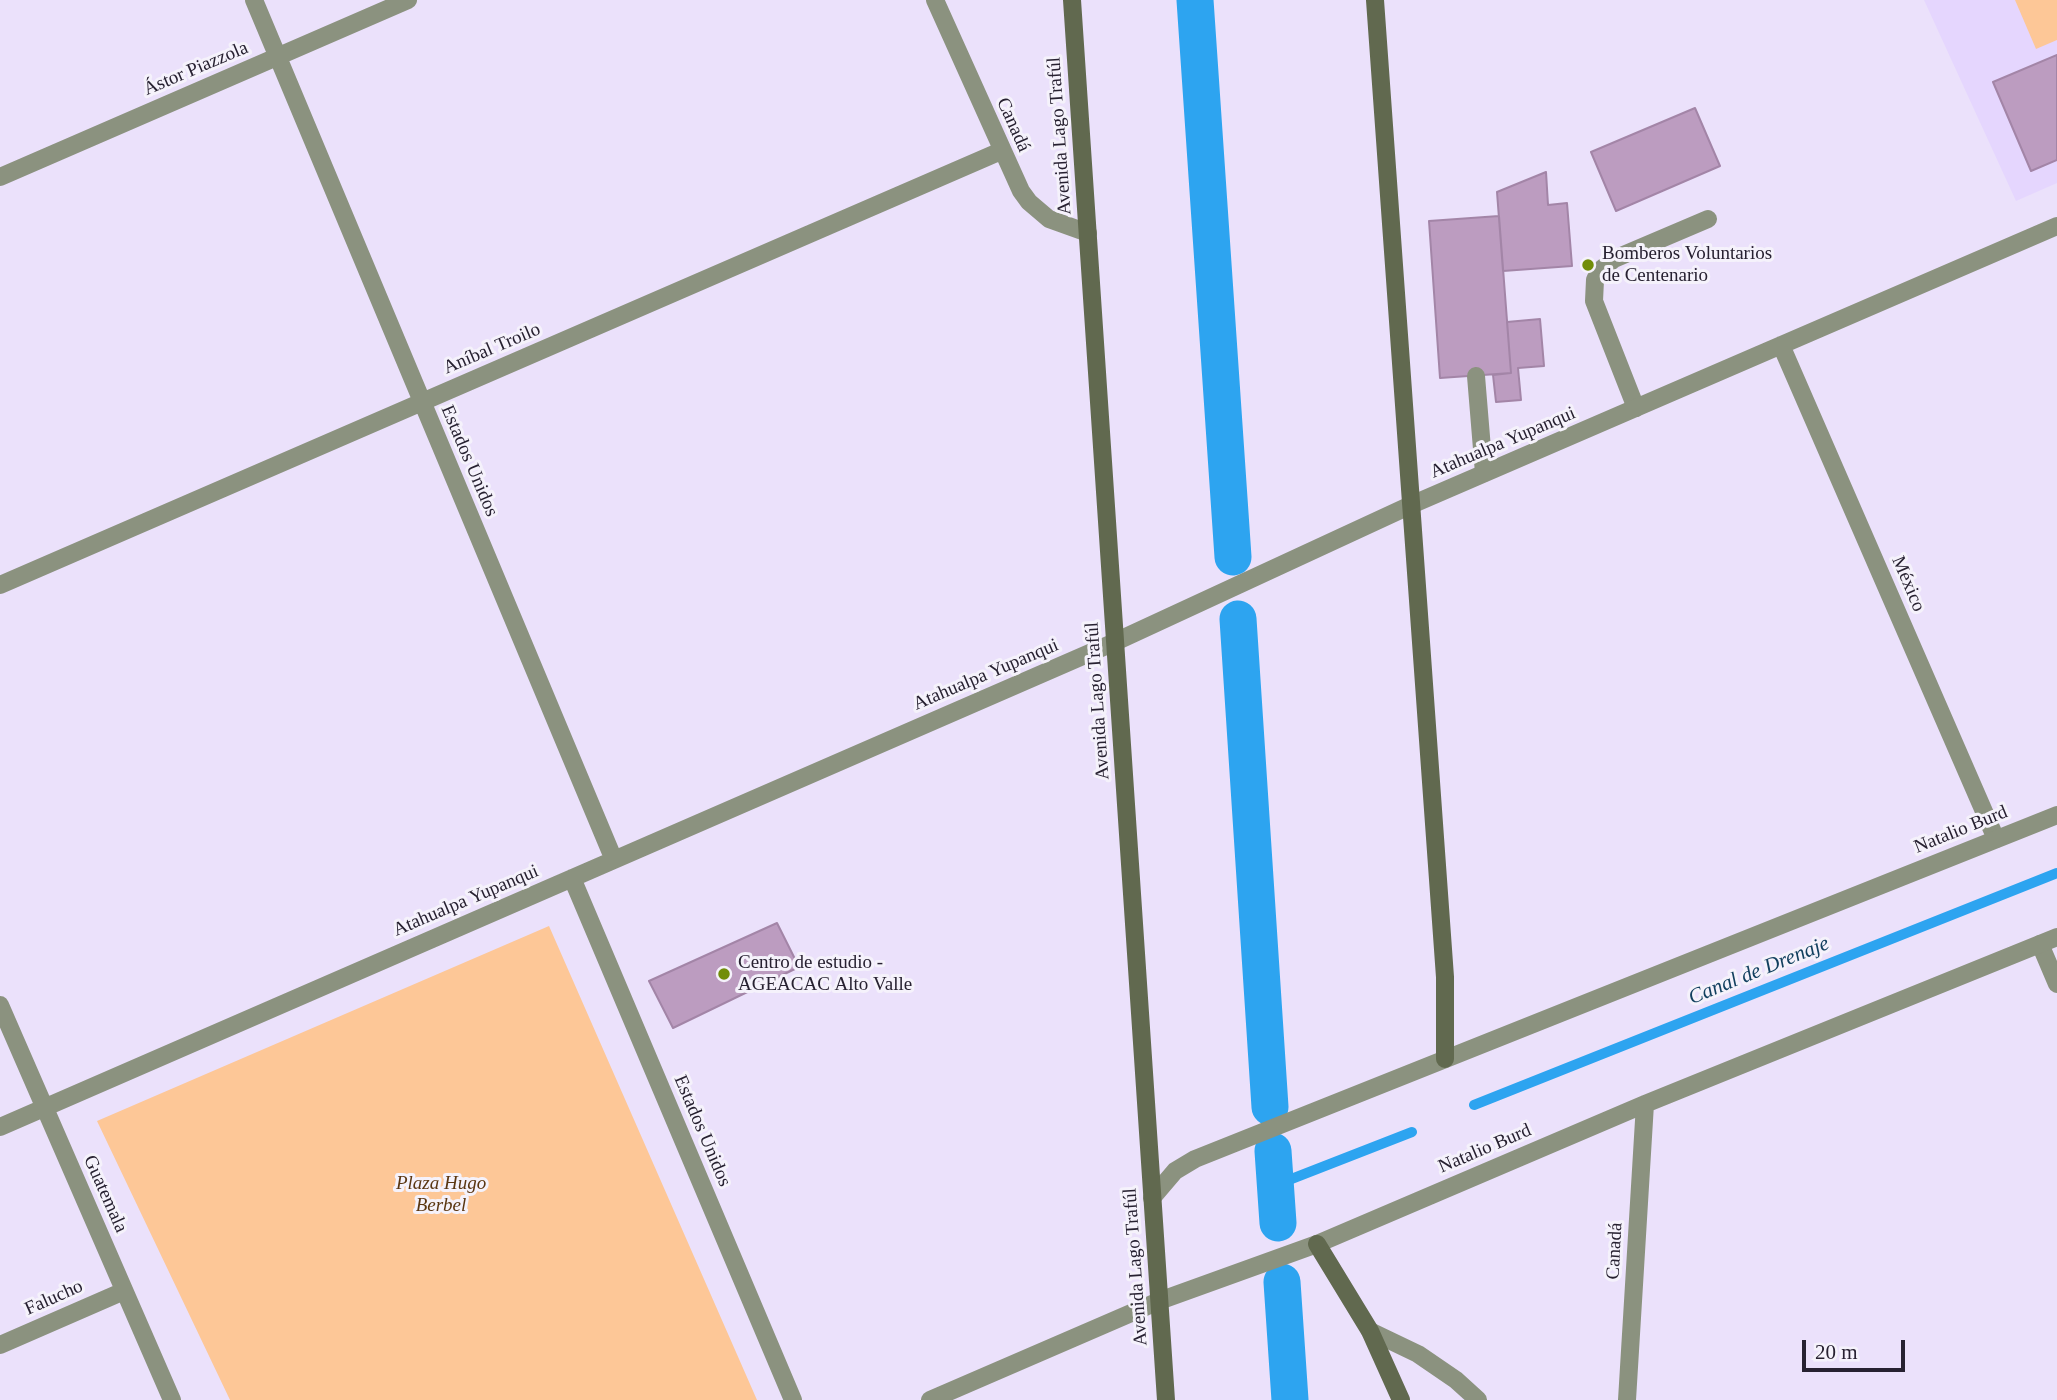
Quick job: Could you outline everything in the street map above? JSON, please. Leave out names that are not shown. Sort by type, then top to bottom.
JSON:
[{"type":"main road","name":"Avenida Lago Trafúl","points":[[1072,0],[1166,1400]]},
{"type":"main road","points":[[1375,0],[1445,977],[1445,1059]]},
{"type":"main road","points":[[1317,1244],[1370,1331],[1401,1400]]},
{"type":"street","name":"Estados Unidos","points":[[254,0],[614,860]]},
{"type":"street","name":"Ástor Piazzola","points":[[0,177],[408,0]]},
{"type":"street","name":"Canadá","points":[[935,0],[1021,191],[1038,211],[1061,224],[1088,233]]},
{"type":"street","name":"Aníbal Troilo","points":[[0,585],[1001,151]]},
{"type":"street","points":[[1636,408],[1594,301],[1595,280],[1599,271],[1614,259],[1708,219]]},
{"type":"street","name":"Atahualpa Yupanqui","points":[[0,1127],[1115,642],[1484,473],[2057,226]]},
{"type":"street","name":"México","points":[[1781,345],[1996,839]]},
{"type":"street","points":[[1476,376],[1484,473]]},
{"type":"street","name":"Natalio Burd","points":[[1152,1198],[1175,1171],[1195,1159],[2057,815]]},
{"type":"street","name":"Estados Unidos","points":[[572,878],[793,1400]]},
{"type":"street","name":"Natalio Burd","points":[[930,1400],[1159,1301],[1317,1244],[1645,1104],[2057,937]]},
{"type":"street","points":[[2040,944],[2057,984]]},
{"type":"street","name":"Guatemala","points":[[0,1005],[172,1400]]},
{"type":"street","name":"Canadá","points":[[1628,1400],[1645,1104]]},
{"type":"street","name":"Falucho","points":[[0,1345],[124,1291]]},
{"type":"street","points":[[1370,1331],[1418,1354],[1456,1380],[1478,1400]]},
{"type":"shaded area","points":[[1924,0],[2057,0],[2057,183],[2016,201]]},
{"type":"green space","points":[[2015,0],[2057,0],[2057,40],[2036,49]]},
{"type":"green space","name":"Plaza Hugo Berbel","points":[[549,926],[757,1400],[230,1400],[97,1121]]},
{"type":"building","points":[[2057,55],[2057,160],[2031,171],[1993,82]]},
{"type":"building","points":[[1695,108],[1720,166],[1616,211],[1591,152]]},
{"type":"building","points":[[1546,172],[1548,205],[1567,203],[1572,266],[1503,271],[1497,192]]},
{"type":"building","points":[[1499,216],[1511,373],[1440,378],[1429,221]]},
{"type":"building","points":[[1540,319],[1544,366],[1518,368],[1521,400],[1496,402],[1493,375],[1511,373],[1507,322]]},
{"type":"building","name":"Centro de estudio - AGEACAC Alto Valle","points":[[777,923],[799,967],[673,1028],[649,981]]},
{"type":"waterway","points":[[1195,0],[1233,557]]},
{"type":"waterway","points":[[1238,619],[1270,1107]]},
{"type":"waterway","name":"Canal de Drenaje","points":[[1474,1105],[2057,873]]},
{"type":"waterway","name":"Canal de Drenaje","points":[[1276,1185],[1412,1132]]},
{"type":"waterway","name":"Canal de Drenaje","points":[[1273,1151],[1278,1223]]},
{"type":"waterway","points":[[1282,1282],[1290,1400]]},
{"type":"place","name":"Bomberos Voluntarios de Centenario","points":[[1588,265]]},
{"type":"place","name":"Centro de estudio - AGEACAC Alto Valle","points":[[724,974]]}]
